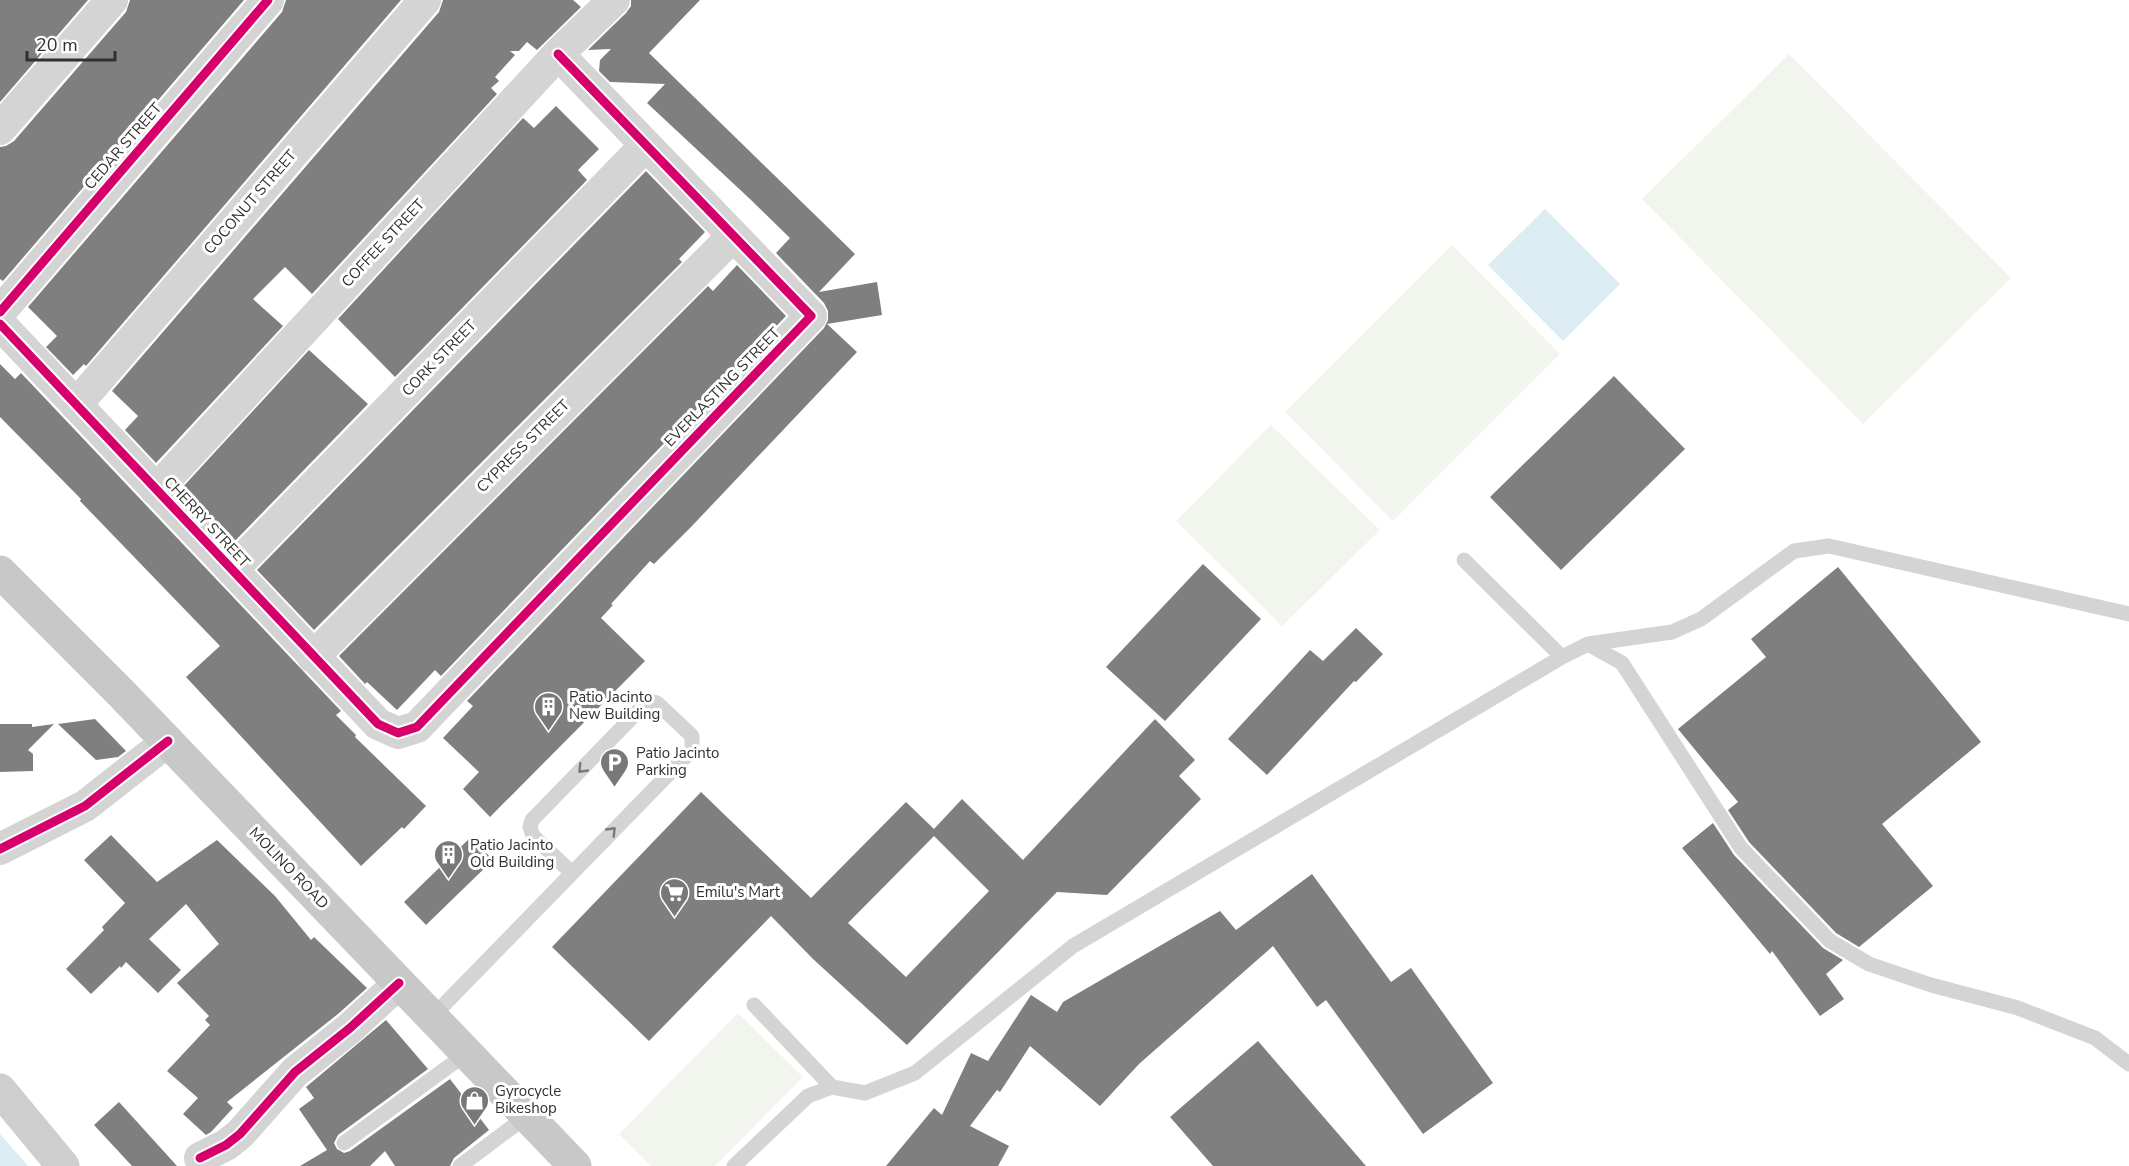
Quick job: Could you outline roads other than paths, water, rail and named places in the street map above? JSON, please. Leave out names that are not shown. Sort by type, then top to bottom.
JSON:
[{"type":"main road","name":"MOLINO ROAD","points":[[0,572],[168,741],[575,1166]]},
{"type":"street","points":[[0,129],[112,0]]},
{"type":"street","name":"CEDAR STREET","points":[[0,312],[268,0]]},
{"type":"street","name":"COCONUT STREET","points":[[76,405],[425,0]]},
{"type":"street","name":"COFFEE STREET","points":[[156,490],[558,54],[614,0]]},
{"type":"street","name":"EVERLASTING STREET","points":[[398,734],[417,727],[811,316],[558,54]]},
{"type":"street","name":"CORK STREET","points":[[232,570],[646,145]]},
{"type":"street","name":"CYPRESS STREET","points":[[313,657],[733,236]]},
{"type":"street","name":"CHERRY STREET","points":[[0,324],[378,724],[398,734]]},
{"type":"street","points":[[0,849],[85,806],[168,741]]},
{"type":"street","points":[[200,1158],[226,1145],[240,1134],[295,1072],[350,1028],[399,983]]},
{"type":"street","points":[[0,1090],[63,1166]]},
{"type":"lane","points":[[734,1166],[808,1096],[832,1087],[865,1093],[915,1073],[1073,946],[1562,657],[1588,644],[1672,632],[1701,619],[1794,551],[1829,546],[2129,614]]},
{"type":"lane","points":[[1464,560],[1562,657]]},
{"type":"lane","points":[[1588,644],[1622,663],[1741,848],[1830,941],[1869,964],[1931,985],[2018,1008],[2095,1038],[2129,1064]]},
{"type":"lane","points":[[432,1017],[692,750],[692,736],[657,703],[651,701],[645,704],[532,820],[530,827],[533,836],[572,873]]},
{"type":"lane","points":[[754,1005],[832,1087]]},
{"type":"lane","points":[[344,1143],[467,1053]]},
{"type":"lane","points":[[460,1166],[527,1116]]},
{"type":"place","name":"Patio Jacinto New Building","points":[[548,732]]},
{"type":"place","name":"Patio Jacinto Parking","points":[[615,788]]},
{"type":"place","name":"Patio Jacinto Old Building","points":[[449,880]]},
{"type":"place","name":"Emilu's Mart","points":[[675,918]]},
{"type":"place","name":"Gyrocycle Bikeshop","points":[[474,1126]]}]
